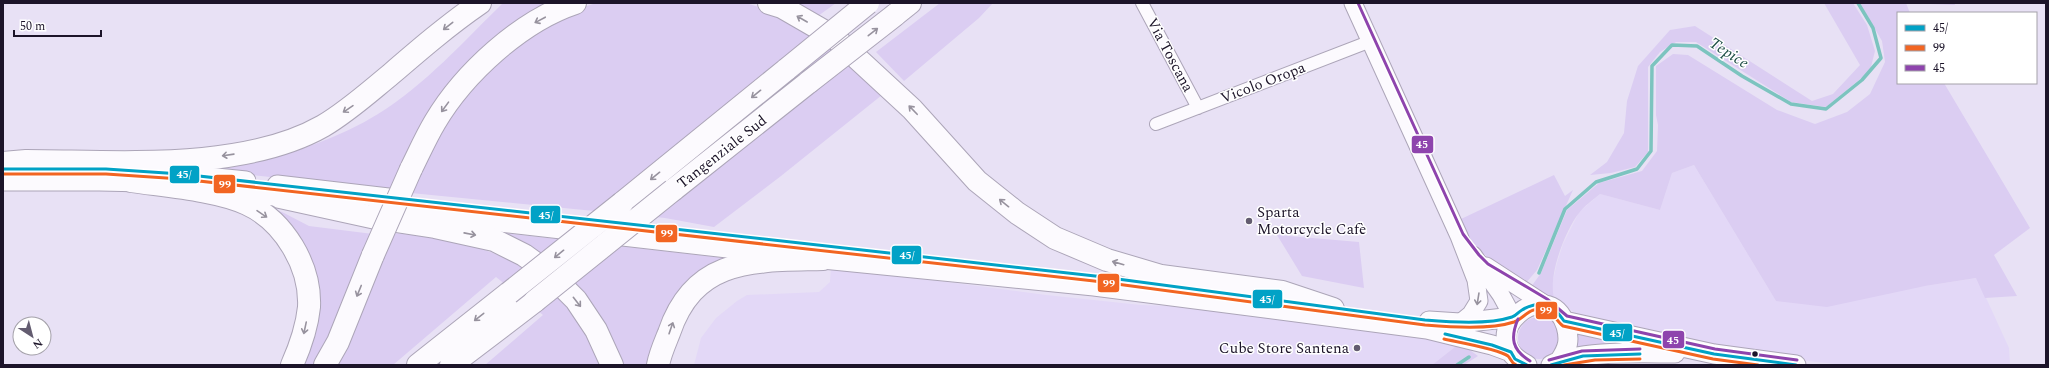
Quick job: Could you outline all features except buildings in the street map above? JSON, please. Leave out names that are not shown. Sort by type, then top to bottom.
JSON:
[{"type":"highway","points":[[3,163],[26,161],[170,160],[249,152],[290,141],[322,126],[353,106],[450,25],[480,3]]},
{"type":"highway","points":[[325,365],[338,342],[373,255],[411,168],[435,122],[466,78],[495,51],[530,26],[575,3]]},
{"type":"highway","points":[[770,3],[782,7],[834,37],[912,109],[977,181],[1017,213],[1055,238],[1107,260],[1161,276],[1282,292],[1333,309]]},
{"type":"highway","name":"Tangenziale Sud","points":[[418,365],[622,203],[868,3]]},
{"type":"highway","name":"Tangenziale Sud","points":[[535,301],[902,9]]},
{"type":"highway","points":[[131,181],[217,196],[247,204],[267,216],[286,235],[298,257],[306,281],[309,306],[305,331],[292,365]]},
{"type":"highway","points":[[280,197],[376,218],[494,240],[524,255],[549,273],[576,300],[596,330],[612,365]]},
{"type":"highway","points":[[658,365],[675,314],[693,292],[709,277],[732,267],[758,260],[823,259]]},
{"type":"highway","points":[[451,365],[535,301]]},
{"type":"highway","points":[[463,365],[535,301]]},
{"type":"main road","points":[[3,169],[106,169],[181,174],[1095,276],[1333,309],[1425,320],[1460,323],[1513,317]]},
{"type":"main road","points":[[3,181],[131,181],[823,259],[1094,286],[1427,329],[1492,345],[1518,360]]},
{"type":"main road","points":[[1518,360],[1507,340],[1508,328],[1513,317],[1521,310],[1533,305],[1546,305],[1557,312],[1564,321],[1569,336],[1567,349],[1557,363]]},
{"type":"main road","points":[[1564,321],[1714,354],[1796,365]]},
{"type":"main road","points":[[1557,363],[1601,354],[1714,354]]},
{"type":"street","name":"Via Toscana","points":[[1142,3],[1198,108]]},
{"type":"street","points":[[1353,3],[1459,236],[1476,280],[1479,295],[1476,308],[1460,323]]},
{"type":"street","name":"Vicolo Oropa","points":[[1156,124],[1371,41]]},
{"type":"street","points":[[1459,236],[1501,295],[1513,317]]},
{"type":"street","points":[[1475,259],[1508,282],[1546,305]]},
{"type":"shaded area","points":[[503,3],[563,3],[499,41],[391,190],[214,171],[299,150],[359,125],[378,114],[412,90],[428,76]]},
{"type":"shaded area","points":[[596,3],[746,3],[777,13],[807,28],[858,69],[882,95],[781,176],[714,227],[665,218],[411,193],[436,131],[500,53],[569,12]]},
{"type":"shaded area","points":[[787,3],[836,3],[818,16]]},
{"type":"shaded area","points":[[940,3],[993,3],[979,18],[904,81],[876,52]]},
{"type":"shaded area","points":[[1824,3],[1853,3],[1867,25],[1875,51],[1870,71],[1826,107],[1791,102],[1696,42],[1676,42],[1660,52],[1648,67],[1648,152],[1635,167],[1611,173],[1590,175],[1607,162],[1624,133],[1627,101],[1638,66],[1670,30],[1695,26],[1812,101],[1833,94],[1860,65]]},
{"type":"shaded area","points":[[1860,3],[1906,3],[1910,12],[1897,12],[1897,84],[1945,84],[2030,228],[1994,255],[2017,296],[1985,298],[1976,278],[1925,286],[1827,307],[1776,301],[1694,165],[1672,173],[1660,210],[1600,194],[1586,205],[1579,213],[1563,242],[1553,278],[1554,298],[1531,287],[1541,273],[1567,210],[1599,183],[1642,171],[1657,151],[1658,125],[1656,115],[1656,66],[1673,54],[1688,55],[1777,110],[1815,124],[1847,112],[1870,94],[1885,62],[1882,41]]},
{"type":"shaded area","points":[[1906,3],[1954,3],[1955,5]]},
{"type":"shaded area","points":[[1694,165],[1776,301],[1925,286],[1977,278],[2009,348],[2010,365],[1845,365],[1743,354],[1589,323],[1554,298],[1551,289],[1557,263],[1563,244],[1579,212],[1600,194],[1660,210],[1672,173]]},
{"type":"shaded area","points":[[1554,175],[1565,196],[1573,190],[1537,270],[1525,284],[1496,264],[1478,248],[1465,230],[1461,219]]},
{"type":"shaded area","points":[[257,205],[282,212],[309,226],[373,234],[317,365],[297,365],[311,276]]},
{"type":"shaded area","points":[[494,232],[725,258],[698,274],[669,305],[656,342],[650,365],[617,365],[596,319]]},
{"type":"shaded area","points":[[391,233],[440,237],[476,247],[515,261],[566,301],[598,353],[601,365],[485,365],[543,315],[496,277],[393,365],[332,365]]},
{"type":"shaded area","points":[[1277,235],[1359,242],[1364,288],[1302,276]]},
{"type":"shaded area","points":[[831,267],[1046,295],[1141,305],[1193,307],[1460,343],[1432,365],[694,365],[701,338],[716,318],[737,301],[747,295],[819,292],[830,282]]},
{"type":"shaded area","points":[[1539,317],[1554,323],[1560,338],[1554,353],[1539,359],[1524,353],[1518,338],[1524,323]]},
{"type":"shaded area","points":[[1577,334],[1634,343],[1576,351]]},
{"type":"shaded area","points":[[1460,343],[1478,356],[1464,365],[1432,365]]},
{"type":"waterway","name":"Tepice","points":[[1539,273],[1565,209],[1596,182],[1637,169],[1651,151],[1652,66],[1672,45],[1697,46],[1742,76],[1791,104],[1826,109],[1862,80],[1881,58],[1873,28],[1858,3]]},
{"type":"waterway","name":"Tepice","points":[[1457,365],[1469,357]]},
{"type":"transit line","name":"45","points":[[1358,3],[1463,234],[1488,264],[1547,299],[1567,316],[1715,349],[1797,360]]},
{"type":"transit line","name":"45/","points":[[3,169],[106,169],[181,174],[1095,276],[1446,322],[1481,322],[1502,320],[1513,316],[1530,306],[1543,304],[1554,309],[1564,321],[1714,354],[1796,365]]},
{"type":"transit line","name":"99","points":[[3,174],[106,174],[181,179],[1094,281],[1425,325],[1470,327],[1504,325],[1518,320],[1531,311],[1540,309],[1551,313],[1563,326],[1713,359],[1758,365]]},
{"type":"transit line","name":"45","points":[[1518,319],[1515,326],[1514,343],[1519,352],[1530,361]]},
{"type":"transit line","name":"45/","points":[[1445,334],[1492,345],[1511,352],[1515,359],[1527,365]]},
{"type":"transit line","name":"99","points":[[1444,339],[1503,353],[1516,365]]},
{"type":"transit line","name":"45","points":[[1549,360],[1582,351],[1640,349]]},
{"type":"transit line","name":"45/","points":[[1551,365],[1583,356],[1640,354]]},
{"type":"transit line","name":"99","points":[[1564,365],[1595,360],[1640,359]]},
{"type":"place","name":"Sparta Motorcycle Cafè","points":[[1249,221]]},
{"type":"place","name":"Cube Store Santena","points":[[1357,348]]}]
